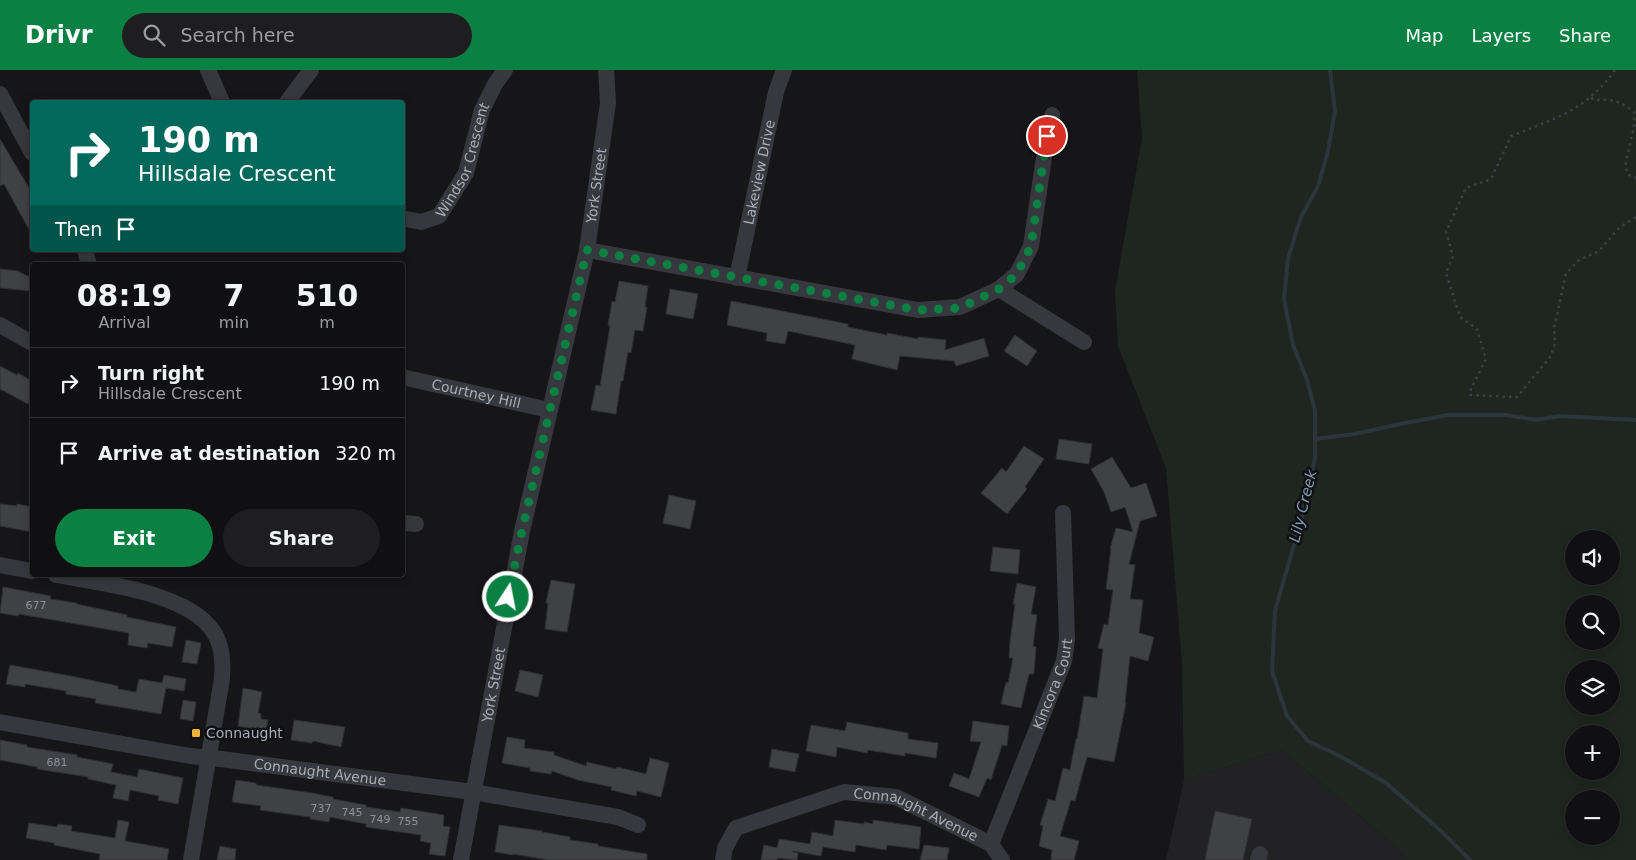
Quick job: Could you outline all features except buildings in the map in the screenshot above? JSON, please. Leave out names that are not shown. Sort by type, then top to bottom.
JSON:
[{"type":"street","points":[[208,70],[221,100]]},
{"type":"street","points":[[288,100],[311,70]]},
{"type":"street","name":"Windsor Crescent","points":[[405,219],[421,222],[439,216],[466,173],[482,110],[495,84],[505,70]]},
{"type":"street","name":"York Street","points":[[461,860],[472,792],[522,531],[587,250],[608,103],[606,70]]},
{"type":"street","name":"Lakeview Drive","points":[[737,278],[776,92],[784,70]]},
{"type":"street","points":[[0,94],[30,149]]},
{"type":"street","points":[[587,250],[918,310],[960,308],[999,289],[1017,274],[1031,246],[1052,114]]},
{"type":"street","points":[[999,289],[1084,342]]},
{"type":"street","points":[[0,325],[30,342]]},
{"type":"street","name":"Courtney Hill","points":[[405,378],[550,410]]},
{"type":"street","name":"Kincora Court","points":[[991,844],[1064,662],[1067,640],[1063,513]]},
{"type":"street","points":[[0,565],[30,571]]},
{"type":"street","points":[[78,577],[133,582],[182,606],[203,619],[213,631],[222,653],[222,679],[191,860]]},
{"type":"street","name":"Connaught Avenue","points":[[0,722],[207,758],[472,792],[618,818],[638,826]]},
{"type":"street","name":"Connaught Avenue","points":[[723,860],[725,848],[736,828],[844,792],[896,797],[991,844],[1002,860]]},
{"type":"path","points":[[1615,70],[1592,98],[1554,119],[1511,136],[1490,179],[1466,188],[1446,232],[1453,256],[1446,273],[1460,317],[1477,329],[1486,359],[1470,389],[1470,395],[1517,397],[1551,356],[1555,343],[1554,328],[1566,274],[1579,260],[1599,251],[1620,227],[1636,217]]},
{"type":"path","points":[[1592,98],[1623,103],[1634,112],[1634,127],[1625,166],[1629,175],[1636,178]]},
{"type":"shaded area","points":[[1137,70],[1636,70],[1636,860],[1407,860],[1395,846],[1282,750],[1184,780],[1182,664],[1166,468],[1118,346],[1115,291],[1142,138]]},
{"type":"shaded area","points":[[1282,750],[1395,846],[1407,860],[1166,860],[1184,780]]},
{"type":"waterway","name":"Lily Creek","points":[[1330,70],[1335,111],[1328,151],[1318,186],[1301,217],[1288,258],[1284,299],[1293,345],[1307,380],[1315,410],[1315,458],[1302,517],[1275,611],[1272,671],[1287,716],[1308,741],[1340,756],[1386,783],[1442,832],[1470,860]]},
{"type":"waterway","points":[[1315,439],[1355,434],[1448,415],[1506,415],[1536,420],[1559,416],[1636,420]]},
{"type":"place","name":"Connaught","points":[[196,733]]},
{"type":"route","points":[[508,597],[587,250],[918,310],[960,308],[999,289],[1017,274],[1031,246],[1047,136]]}]
